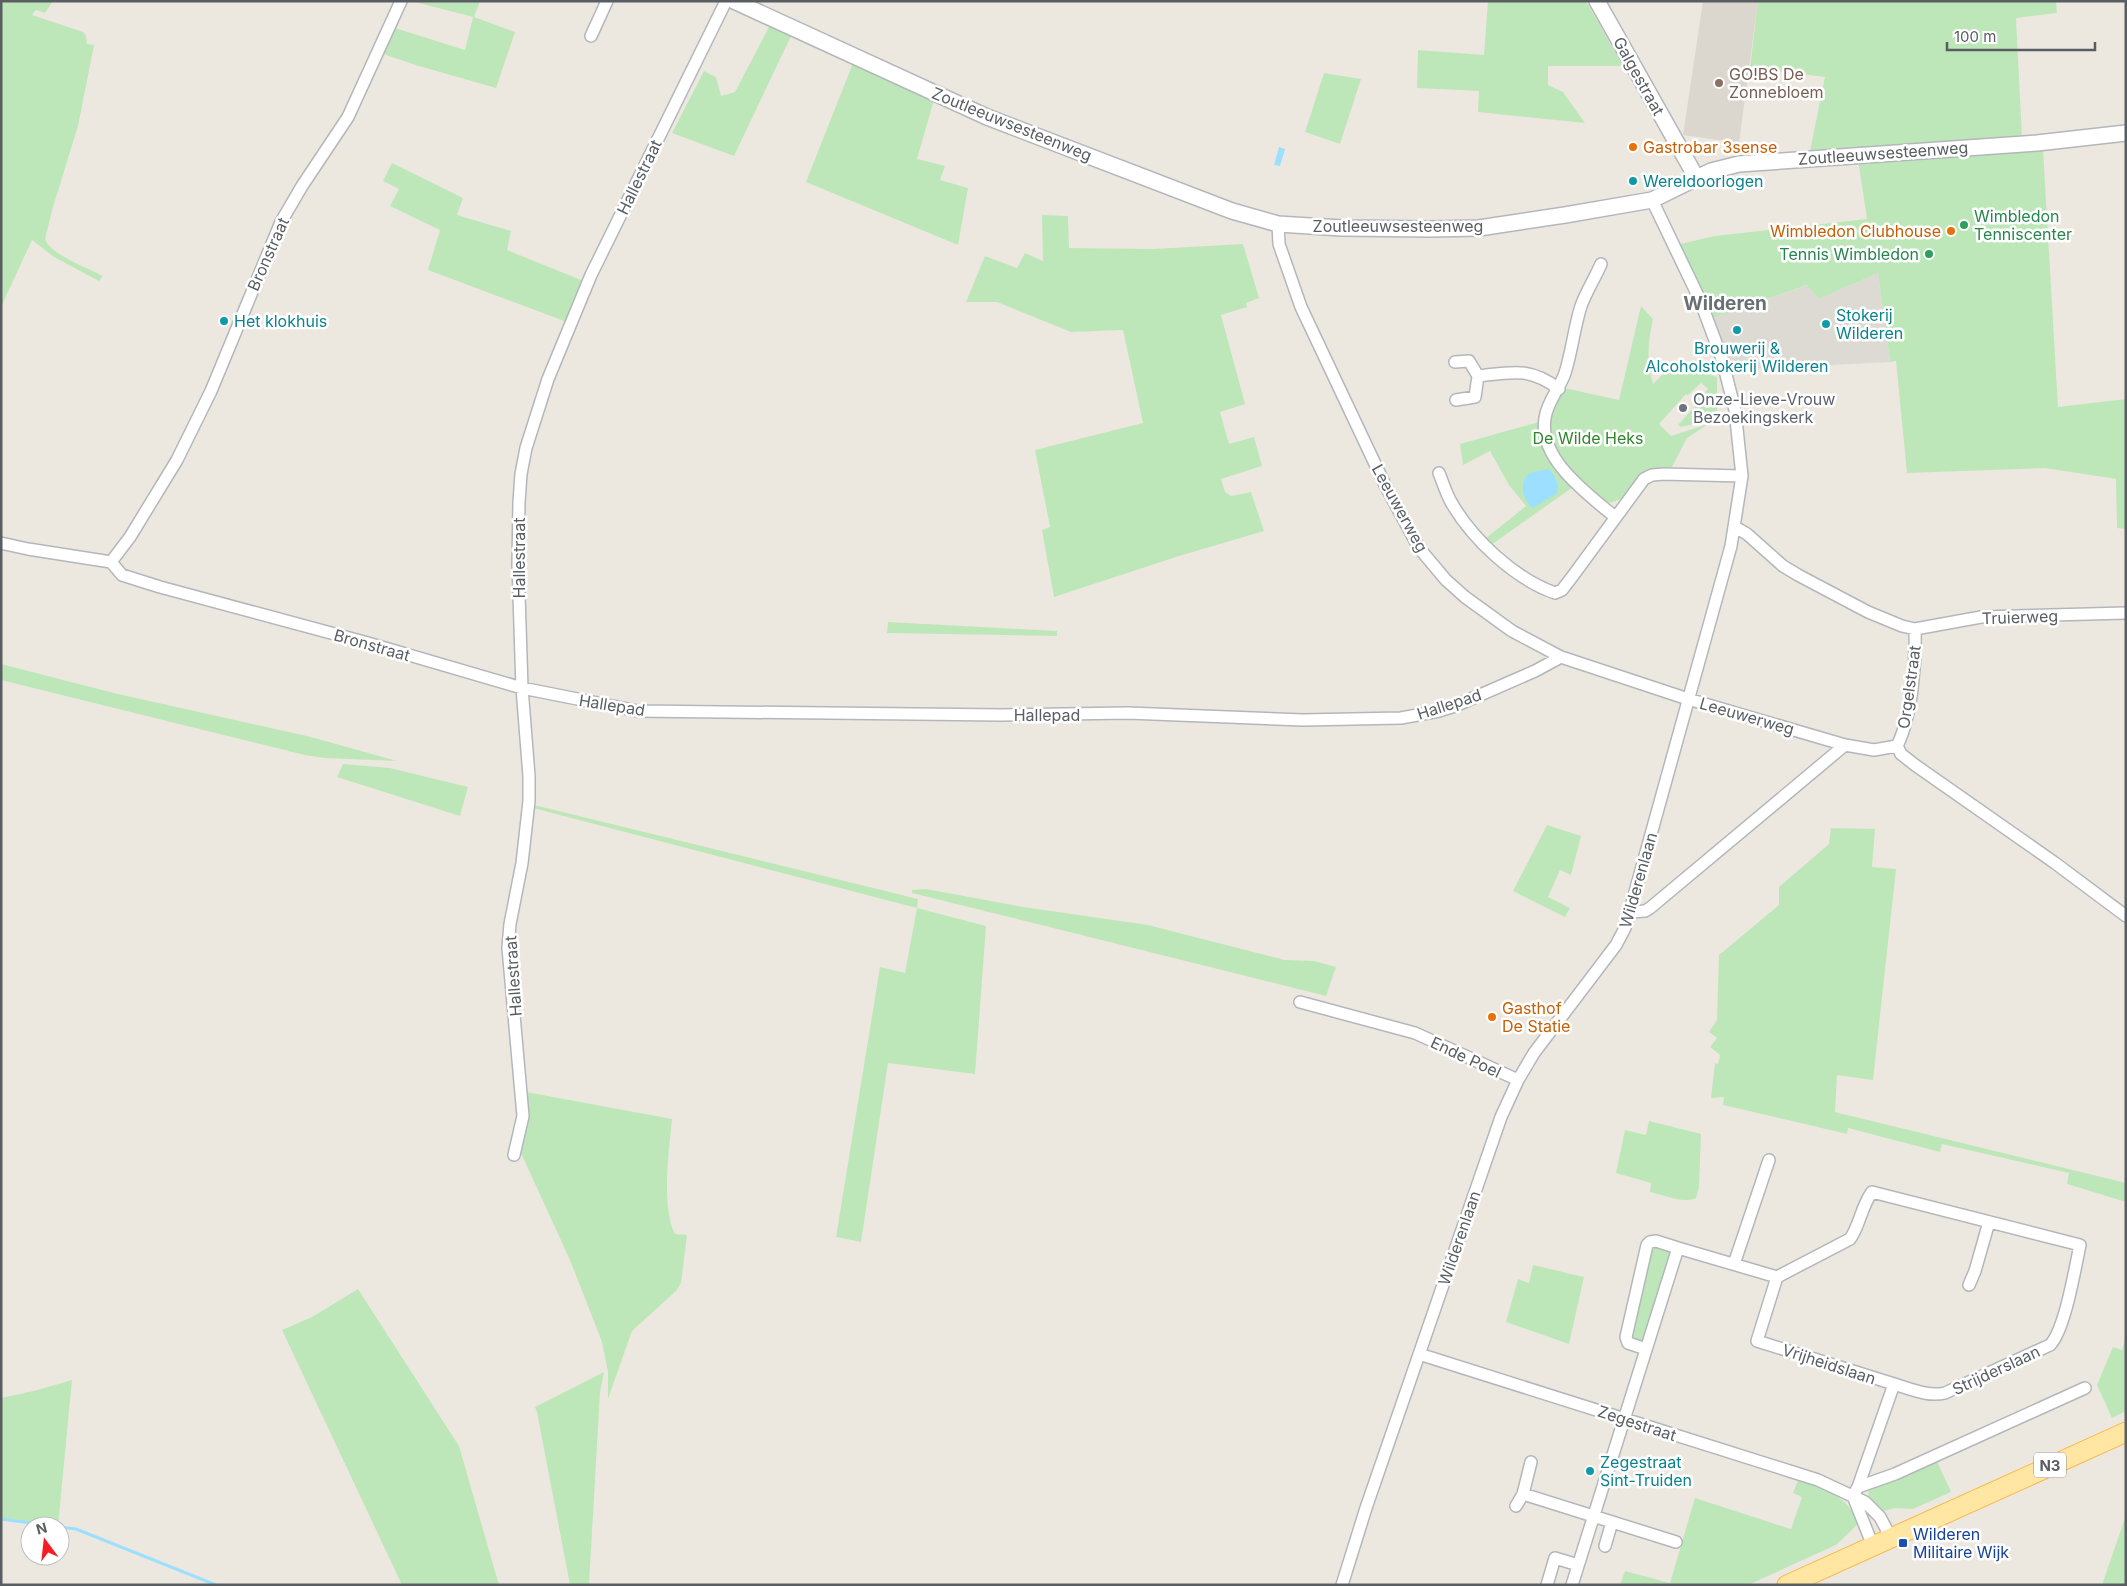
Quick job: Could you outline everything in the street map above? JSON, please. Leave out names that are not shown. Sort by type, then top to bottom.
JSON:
[{"type":"main road","name":"N3","points":[[1787,1585],[2126,1432]]},
{"type":"street","name":"Bronstraat","points":[[401,1],[348,117],[302,186],[281,222],[211,391],[177,460],[130,538],[112,562],[122,575],[522,688]]},
{"type":"street","points":[[591,36],[607,1]]},
{"type":"street","name":"Hallestraat","points":[[514,1155],[523,1116],[508,948],[510,924],[526,833],[529,801],[529,776],[522,688],[518,564],[519,502],[526,448],[534,416],[562,342],[591,275],[726,1]]},
{"type":"street","name":"Zoutleeuwsesteenweg","points":[[734,1],[753,8],[987,117],[1232,211],[1278,224],[1342,228],[1479,228],[1652,200],[1696,177],[1722,167],[1763,161],[2037,143],[2126,133]]},
{"type":"street","name":"Galgestraat","points":[[1597,1],[1696,177]]},
{"type":"street","name":"Wilderenlaan","points":[[1342,1585],[1366,1508],[1501,1117],[1518,1080],[1550,1030],[1616,945],[1631,912],[1735,527],[1742,476],[1735,410],[1722,359],[1700,300],[1652,200]]},
{"type":"street","name":"Leeuwerweg","points":[[1278,224],[1278,244],[1301,307],[1385,485],[1419,548],[1446,580],[1484,612],[1541,648],[1561,657],[1688,699],[1845,745]]},
{"type":"street","points":[[1601,264],[1581,307],[1559,389],[1544,418],[1545,435],[1548,444],[1569,478],[1615,517]]},
{"type":"street","points":[[1455,362],[1470,361],[1478,376],[1475,397],[1456,400]]},
{"type":"street","points":[[1478,376],[1502,373],[1532,374],[1548,381],[1559,389]]},
{"type":"street","points":[[1439,473],[1451,501],[1470,530],[1514,569],[1555,593],[1562,590],[1644,479],[1652,475],[1664,474],[1742,476]]},
{"type":"street","name":"Orgelstraat","points":[[1735,527],[1747,534],[1783,566],[1798,575],[1868,612],[1902,626],[1915,629],[1915,659],[1906,723],[1897,746],[1874,750],[1845,745]]},
{"type":"street","points":[[1,543],[54,554],[112,562]]},
{"type":"street","name":"Truierweg","points":[[1915,629],[1982,617],[2126,613]]},
{"type":"street","name":"Hallepad","points":[[522,688],[638,711],[1001,715],[1128,713],[1303,720],[1365,720],[1401,718],[1439,711],[1535,671],[1561,657]]},
{"type":"street","points":[[1631,912],[1645,911],[1650,908],[1845,745]]},
{"type":"street","points":[[1897,746],[1901,754],[1916,766],[2055,863],[2126,916]]},
{"type":"street","name":"Ende Poel","points":[[1300,1002],[1415,1033],[1518,1080]]},
{"type":"street","points":[[1734,1264],[1769,1160]]},
{"type":"street","name":"Strijderslaan","points":[[1777,1278],[1850,1239],[1856,1231],[1864,1202],[1872,1192],[2080,1244],[2061,1324],[2055,1339],[2050,1345],[1945,1393],[1929,1394],[1894,1384]]},
{"type":"street","points":[[1969,1285],[1989,1222]]},
{"type":"street","points":[[1646,1349],[1628,1343],[1626,1337],[1647,1245],[1650,1242],[1656,1241],[1777,1278]]},
{"type":"street","points":[[1572,1585],[1678,1248]]},
{"type":"street","name":"Vrijheidslaan","points":[[1777,1278],[1757,1341],[1894,1384],[1856,1491]]},
{"type":"street","name":"Zegestraat","points":[[1419,1354],[1856,1491],[1880,1517],[1892,1538]]},
{"type":"street","points":[[1873,1546],[1856,1491],[2085,1388]]},
{"type":"street","points":[[1516,1506],[1523,1494],[1530,1462]]},
{"type":"street","points":[[1523,1494],[1676,1542]]},
{"type":"street","points":[[1605,1546],[1612,1522]]},
{"type":"street","points":[[1547,1585],[1555,1558],[1578,1565]]},
{"type":"shaded area","name":"GO!BS De Zonnebloem","points":[[1703,1],[1758,1],[1739,143],[1683,135]]},
{"type":"shaded area","points":[[1878,273],[1890,362],[1732,370],[1713,318],[1808,285],[1819,299]]},
{"type":"green space","points":[[1,1],[53,1],[45,13],[36,10],[32,15],[83,32],[86,36],[87,44],[94,45],[78,126],[45,239],[62,256],[103,276],[99,281],[54,257],[32,240],[1,307]]},
{"type":"green space","points":[[411,1],[480,1],[474,17],[515,32],[496,88],[383,54],[395,28],[465,50],[473,17]]},
{"type":"green space","points":[[1488,1],[1586,1],[1623,66],[1548,66],[1548,85],[1563,92],[1585,123],[1478,112],[1479,91],[1417,88],[1418,50],[1484,55]]},
{"type":"green space","points":[[1758,1],[2056,1],[2057,13],[2016,18],[2022,138],[1810,151],[1825,77],[1750,68]]},
{"type":"green space","points":[[770,25],[792,34],[734,156],[672,133],[704,71],[716,77],[721,96],[735,92]]},
{"type":"green space","points":[[853,63],[934,100],[917,159],[945,166],[940,180],[968,188],[958,245],[806,182]]},
{"type":"green space","points":[[1324,73],[1361,79],[1340,144],[1305,132]]},
{"type":"green space","name":"Wimbledon Tenniscenter","points":[[2043,149],[2058,407],[2126,399],[2126,529],[2117,528],[2116,479],[2045,468],[1907,473],[1896,361],[1890,362],[1878,273],[1819,299],[1807,285],[1713,318],[1680,244],[1715,236],[1867,219],[1858,160]]},
{"type":"green space","points":[[392,163],[463,198],[457,215],[511,231],[507,250],[581,280],[582,285],[567,322],[428,270],[440,230],[390,206],[399,189],[383,181]]},
{"type":"green space","points":[[1042,215],[1068,216],[1069,248],[1153,249],[1243,244],[1259,298],[1246,303],[1247,307],[1221,315],[1245,404],[1220,412],[1229,444],[1254,437],[1262,466],[1221,479],[1225,492],[1231,496],[1251,492],[1264,531],[1179,556],[1054,597],[1042,530],[1050,527],[1035,450],[1143,423],[1123,330],[1071,332],[997,302],[966,302],[985,256],[1017,268],[1025,253],[1043,261]]},
{"type":"green space","name":"De Wilde Heks","points":[[1641,306],[1653,319],[1648,352],[1653,384],[1668,371],[1680,368],[1717,377],[1717,418],[1681,427],[1678,425],[1708,389],[1701,383],[1688,395],[1686,394],[1659,424],[1671,436],[1708,424],[1687,438],[1670,471],[1641,475],[1621,499],[1609,503],[1588,489],[1559,454],[1553,441],[1550,416],[1564,388],[1619,400]]},
{"type":"green space","points":[[1539,422],[1540,428],[1573,487],[1491,545],[1485,539],[1526,506],[1509,485],[1490,451],[1463,465],[1460,444]]},
{"type":"green space","points":[[888,622],[1057,631],[1057,636],[887,633]]},
{"type":"green space","points":[[1,664],[118,694],[311,737],[397,761],[324,758],[305,755],[1,680]]},
{"type":"green space","points":[[343,764],[390,768],[468,787],[460,816],[337,777]]},
{"type":"green space","points":[[534,805],[918,899],[917,908],[533,808]]},
{"type":"green space","points":[[1547,825],[1581,836],[1571,875],[1560,870],[1548,897],[1570,908],[1565,917],[1513,891]]},
{"type":"green space","points":[[1831,828],[1875,829],[1872,867],[1896,869],[1873,1080],[1837,1075],[1835,1112],[2126,1183],[2126,1202],[2067,1184],[2069,1173],[1942,1144],[1940,1152],[1848,1128],[1847,1134],[1723,1105],[1724,1097],[1711,1098],[1715,1063],[1718,1064],[1720,1055],[1710,1047],[1717,1038],[1709,1032],[1717,1020],[1719,955],[1779,905],[1779,887],[1829,844]]},
{"type":"green space","points":[[926,889],[1023,907],[1148,925],[1285,960],[1314,961],[1336,967],[1326,996],[912,893],[912,890]]},
{"type":"green space","points":[[917,908],[986,926],[975,1074],[888,1063],[861,1242],[836,1237],[880,967],[905,973]]},
{"type":"green space","points":[[526,1092],[672,1119],[667,1194],[668,1209],[675,1234],[687,1235],[681,1283],[676,1291],[632,1331],[608,1399],[608,1372],[602,1342],[570,1260],[520,1151]]},
{"type":"green space","points":[[1649,1121],[1701,1134],[1699,1187],[1696,1198],[1679,1200],[1650,1192],[1651,1183],[1616,1173],[1625,1130],[1646,1135]]},
{"type":"green space","points":[[1653,1246],[1670,1250],[1671,1255],[1644,1339],[1640,1341],[1633,1339],[1631,1334],[1648,1252]]},
{"type":"green space","points":[[1533,1265],[1584,1277],[1569,1344],[1506,1322],[1518,1279],[1529,1283]]},
{"type":"green space","points":[[358,1289],[459,1446],[499,1585],[402,1585],[282,1330],[312,1317]]},
{"type":"green space","points":[[2126,1335],[2126,1411],[2112,1418],[2097,1385],[2113,1347],[2122,1350]]},
{"type":"green space","points":[[604,1372],[600,1392],[589,1585],[570,1585],[535,1407]]},
{"type":"green space","points":[[72,1380],[59,1516],[20,1516],[20,1521],[1,1519],[1,1398]]},
{"type":"green space","points":[[1936,1459],[1951,1492],[1913,1509],[1895,1508],[1884,1511],[1868,1498],[1869,1488]]},
{"type":"green space","points":[[1798,1480],[1825,1490],[1843,1500],[1849,1507],[1857,1525],[1836,1545],[1748,1585],[1620,1585],[1625,1571],[1670,1583],[1695,1498],[1791,1529],[1802,1497],[1793,1493]]},
{"type":"green space","points":[[2126,1515],[2126,1585],[2102,1585]]},
{"type":"water","points":[[1279,147],[1285,149],[1280,166],[1274,165]]},
{"type":"water","points":[[1549,469],[1557,483],[1557,493],[1533,508],[1524,496],[1524,481],[1529,474]]},
{"type":"waterway","points":[[1,1519],[20,1522]]},
{"type":"waterway","points":[[70,1528],[216,1585]]},
{"type":"place","name":"GO!BS De Zonnebloem","points":[[1719,83]]},
{"type":"place","name":"Gastrobar 3sense","points":[[1633,147]]},
{"type":"place","name":"Wereldoorlogen","points":[[1633,181]]},
{"type":"place","name":"Wimbledon Tenniscenter","points":[[1964,225]]},
{"type":"place","name":"Wimbledon Clubhouse","points":[[1951,231]]},
{"type":"place","name":"Tennis Wimbledon","points":[[1929,254]]},
{"type":"place","name":"Het klokhuis","points":[[224,321]]},
{"type":"place","name":"Stokerij Wilderen","points":[[1826,324]]},
{"type":"place","name":"Brouwerij & Alcoholstokerij Wilderen","points":[[1737,330]]},
{"type":"place","name":"Onze-Lieve-Vrouw Bezoekingskerk","points":[[1683,408]]},
{"type":"place","name":"Gasthof De Statie","points":[[1492,1017]]},
{"type":"place","name":"Zegestraat Sint-Truiden","points":[[1590,1471]]},
{"type":"place","name":"Wilderen Militaire Wijk","points":[[1903,1543]]},
{"type":"district","name":"Wilderen","points":[[1725,303]]}]
